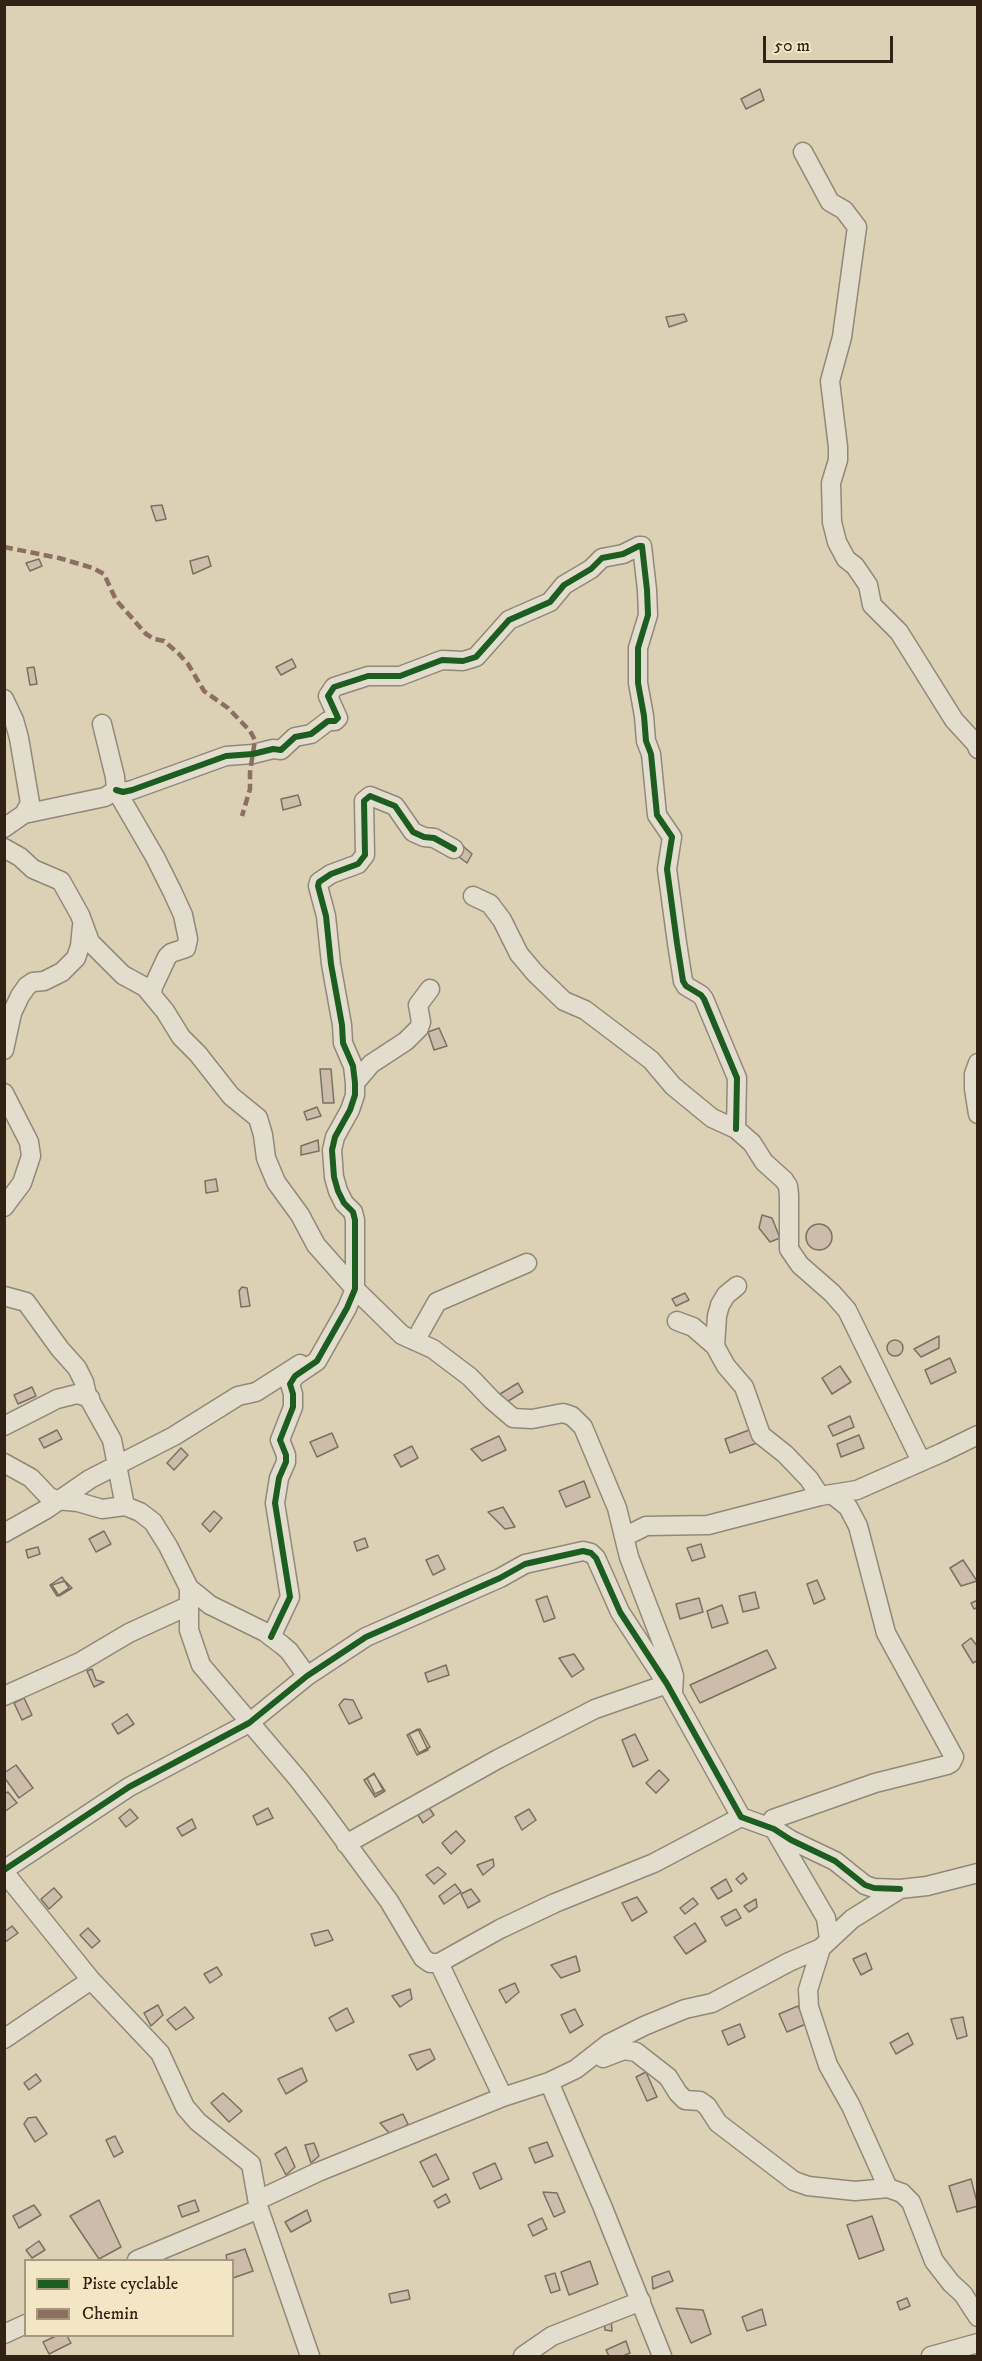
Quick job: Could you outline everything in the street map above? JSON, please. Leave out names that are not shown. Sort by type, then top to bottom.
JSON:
[{"type":"street","points":[[803,152],[830,202],[844,210],[857,227],[842,337],[830,381],[838,447],[838,460],[831,483],[832,522],[837,542],[846,559],[855,566],[868,585],[872,605],[899,632],[954,720],[978,749]]},
{"type":"street","points":[[4,828],[24,814],[105,797],[116,790],[123,792],[132,790],[226,756],[253,754],[273,749],[281,750],[295,737],[311,734],[328,721],[336,721],[338,718],[328,696],[334,687],[368,676],[400,676],[442,660],[463,661],[476,657],[508,620],[550,602],[564,585],[591,569],[602,558],[623,554],[642,546],[648,615],[638,648],[638,683],[646,741],[651,754],[657,815],[672,837],[666,869],[683,981],[686,986],[704,999],[737,1078],[736,1129]]},
{"type":"street","points":[[4,699],[19,738],[30,803],[24,814]]},
{"type":"street","points":[[102,724],[117,784],[116,790],[168,883],[183,915],[188,939],[186,948],[171,953],[167,957],[152,995]]},
{"type":"street","points":[[271,1637],[290,1597],[274,1503],[279,1478],[286,1462],[286,1455],[280,1440],[293,1407],[290,1384],[295,1376],[318,1361],[355,1289],[355,1220],[353,1212],[344,1203],[338,1191],[334,1177],[332,1150],[335,1137],[353,1102],[355,1083],[353,1066],[343,1043],[326,916],[318,886],[319,882],[331,874],[358,864],[365,855],[364,801],[370,796],[395,806],[413,832],[424,837],[434,837],[454,849]]},
{"type":"street","points":[[4,848],[20,856],[33,869],[61,881],[90,942],[99,953],[123,975],[145,987],[165,1011],[181,1037],[198,1054],[231,1096],[258,1118],[266,1158],[276,1182],[300,1215],[310,1237],[355,1289],[402,1335],[433,1349],[470,1377],[513,1418],[532,1419],[563,1413],[572,1416],[583,1428],[617,1508],[629,1557],[671,1666],[674,1676],[670,1689]]},
{"type":"street","points":[[473,896],[490,904],[502,920],[519,954],[564,1001],[585,1010],[651,1060],[673,1086],[712,1118],[736,1129],[752,1143],[764,1162],[788,1186],[789,1249],[800,1266],[832,1293],[847,1310],[921,1461]]},
{"type":"street","points":[[4,1050],[12,1013],[20,996],[27,986],[62,972],[76,958],[80,946],[82,921]]},
{"type":"street","points":[[355,1083],[371,1064],[406,1041],[418,1028],[421,1022],[418,1005],[430,989]]},
{"type":"street","points":[[978,1063],[974,1074],[974,1089],[978,1114]]},
{"type":"street","points":[[4,1093],[30,1142],[31,1156],[22,1183],[4,1207]]},
{"type":"street","points":[[415,1341],[437,1302],[527,1263]]},
{"type":"street","points":[[715,1346],[720,1305],[726,1295],[737,1286]]},
{"type":"street","points":[[4,1296],[21,1299],[29,1305],[60,1349],[77,1368],[112,1440],[125,1506]]},
{"type":"street","points":[[677,1321],[693,1327],[715,1346],[726,1366],[744,1387],[761,1435],[785,1454],[808,1479],[838,1497],[858,1526],[886,1633],[952,1750],[954,1760],[947,1765],[875,1783],[776,1817],[772,1821],[774,1829],[826,1918],[825,1943],[808,1990],[811,2015],[828,2065],[888,2188]]},
{"type":"street","points":[[4,1533],[117,1464],[174,1436],[238,1396],[256,1392],[309,1358],[321,1346],[328,1344]]},
{"type":"street","points":[[4,1426],[57,1399],[77,1394],[90,1398]]},
{"type":"street","points":[[624,1537],[646,1526],[708,1525],[838,1497],[941,1454],[978,1435]]},
{"type":"street","points":[[4,1462],[31,1478],[49,1497],[102,1509],[125,1506],[140,1512],[153,1522],[168,1546],[188,1597],[189,1630],[201,1665],[298,1779],[389,1901],[423,1958],[430,1963],[439,1963],[500,1929],[555,1903],[654,1863],[741,1817]]},
{"type":"street","points":[[299,2181],[279,2181],[267,2178],[253,2168],[247,2159],[198,2122],[185,2107],[160,2053],[91,1980],[4,1871],[129,1788],[249,1723],[307,1676],[366,1637],[490,1583],[525,1564],[583,1551],[591,1553],[596,1558],[620,1612],[670,1689],[741,1817],[774,1829],[791,1840],[835,1861],[865,1885],[874,1888],[900,1889],[927,1886],[978,1873]]},
{"type":"street","points":[[188,1597],[210,1605],[271,1637],[290,1651],[307,1676]]},
{"type":"street","points":[[4,1696],[80,1662],[188,1597]]},
{"type":"street","points":[[346,1844],[498,1759],[595,1709],[670,1689]]},
{"type":"street","points":[[576,2069],[608,2044],[685,2009],[712,2003],[825,1943],[868,1907],[900,1889]]},
{"type":"street","points":[[439,1963],[503,2097]]},
{"type":"street","points":[[4,2039],[91,1980]]},
{"type":"street","points":[[139,2259],[258,2205],[299,2181],[503,2097],[549,2082],[614,2052],[632,2050],[668,2078],[685,2100],[700,2102],[707,2106],[718,2123],[794,2181],[808,2186],[855,2191],[888,2188],[902,2193],[911,2202],[934,2261],[963,2294],[978,2317]]},
{"type":"street","points":[[549,2082],[662,2356]]},
{"type":"street","points":[[253,2168],[258,2205],[310,2356]]},
{"type":"street","points":[[523,2356],[552,2336],[641,2301]]},
{"type":"street","points":[[4,2334],[24,2325]]},
{"type":"street","points":[[931,2356],[978,2343]]},
{"type":"building","points":[[760,89],[764,100],[746,109],[741,99]]},
{"type":"building","points":[[684,314],[687,321],[669,327],[666,317]]},
{"type":"building","points":[[162,505],[166,519],[156,521],[151,506]]},
{"type":"building","points":[[208,556],[211,566],[193,574],[190,561]]},
{"type":"building","points":[[39,559],[42,566],[30,571],[26,563]]},
{"type":"building","points":[[292,659],[296,667],[281,675],[276,667]]},
{"type":"building","points":[[34,667],[37,684],[30,685],[27,668]]},
{"type":"building","points":[[298,795],[301,805],[283,810],[281,799]]},
{"type":"building","points":[[463,846],[472,854],[467,863],[455,854]]},
{"type":"building","points":[[439,1028],[447,1046],[434,1050],[428,1032]]},
{"type":"building","points":[[320,1069],[331,1069],[334,1103],[323,1103]]},
{"type":"building","points":[[317,1107],[321,1116],[307,1120],[304,1112]]},
{"type":"building","points":[[318,1140],[319,1151],[301,1155],[301,1146]]},
{"type":"building","points":[[216,1179],[218,1191],[206,1193],[205,1181]]},
{"type":"building","points":[[762,1215],[772,1218],[780,1238],[770,1242],[759,1228]]},
{"type":"building","points":[[819,1224],[828,1228],[832,1237],[828,1246],[819,1250],[810,1246],[806,1237],[810,1228]]},
{"type":"building","points":[[242,1287],[247,1288],[250,1306],[241,1307],[239,1291]]},
{"type":"building","points":[[685,1293],[689,1300],[676,1306],[672,1299]]},
{"type":"building","points":[[939,1336],[939,1348],[921,1357],[914,1349]]},
{"type":"building","points":[[892,1340],[898,1340],[903,1348],[901,1354],[892,1356],[887,1351],[887,1345]]},
{"type":"building","points":[[950,1358],[956,1372],[931,1384],[925,1370]]},
{"type":"building","points":[[840,1366],[851,1382],[832,1394],[822,1378]]},
{"type":"building","points":[[518,1383],[523,1392],[505,1403],[500,1394]]},
{"type":"building","points":[[32,1387],[36,1396],[18,1404],[14,1395]]},
{"type":"building","points":[[850,1416],[854,1427],[833,1436],[828,1426]]},
{"type":"building","points":[[752,1429],[757,1443],[730,1453],[725,1439]]},
{"type":"building","points":[[57,1430],[62,1439],[44,1448],[39,1439]]},
{"type":"building","points":[[332,1433],[338,1447],[317,1457],[310,1442]]},
{"type":"building","points":[[859,1435],[864,1448],[841,1457],[837,1444]]},
{"type":"building","points":[[499,1436],[506,1450],[482,1461],[471,1449]]},
{"type":"building","points":[[412,1446],[418,1458],[401,1467],[394,1455]]},
{"type":"building","points":[[181,1448],[188,1455],[174,1470],[167,1463]]},
{"type":"building","points":[[584,1481],[590,1497],[566,1507],[559,1491]]},
{"type":"building","points":[[503,1507],[515,1527],[505,1529],[488,1512]]},
{"type":"building","points":[[214,1511],[222,1518],[210,1532],[202,1524]]},
{"type":"building","points":[[104,1531],[111,1544],[96,1552],[89,1539]]},
{"type":"building","points":[[365,1538],[368,1547],[357,1551],[354,1542]]},
{"type":"building","points":[[701,1544],[705,1557],[692,1561],[687,1548]]},
{"type":"building","points":[[38,1547],[40,1554],[28,1558],[26,1550]]},
{"type":"building","points":[[438,1555],[445,1569],[433,1575],[426,1560]]},
{"type":"building","points":[[963,1560],[977,1581],[961,1586],[950,1568]]},
{"type":"building","points":[[62,1577],[69,1588],[57,1596],[50,1585]]},
{"type":"building","points":[[817,1580],[825,1599],[814,1604],[807,1584]]},
{"type":"building","points":[[65,1581],[72,1588],[59,1596],[52,1585]]},
{"type":"building","points":[[755,1592],[759,1608],[743,1612],[739,1596]]},
{"type":"building","points":[[547,1596],[555,1618],[544,1622],[536,1600]]},
{"type":"building","points":[[699,1598],[703,1612],[680,1619],[676,1604]]},
{"type":"building","points":[[978,1600],[978,1607],[974,1609],[971,1603]]},
{"type":"building","points":[[722,1605],[728,1623],[712,1628],[707,1611]]},
{"type":"building","points":[[971,1638],[978,1647],[978,1660],[973,1663],[962,1645]]},
{"type":"building","points":[[767,1650],[776,1668],[700,1703],[690,1685]]},
{"type":"building","points":[[574,1654],[584,1669],[572,1677],[559,1658]]},
{"type":"building","points":[[446,1665],[449,1675],[428,1682],[425,1673]]},
{"type":"building","points":[[92,1669],[96,1680],[104,1682],[94,1687],[87,1671]]},
{"type":"building","points":[[24,1698],[32,1715],[22,1720],[14,1703]]},
{"type":"building","points":[[344,1699],[353,1700],[362,1718],[349,1724],[339,1705]]},
{"type":"building","points":[[127,1714],[134,1724],[118,1734],[112,1724]]},
{"type":"building","points":[[418,1729],[428,1750],[417,1755],[407,1735]]},
{"type":"building","points":[[420,1729],[430,1747],[419,1753],[409,1734]]},
{"type":"building","points":[[635,1734],[648,1760],[633,1767],[622,1740]]},
{"type":"building","points":[[16,1765],[33,1788],[19,1798],[4,1777],[4,1773]]},
{"type":"building","points":[[659,1770],[669,1780],[656,1793],[646,1783]]},
{"type":"building","points":[[374,1773],[383,1790],[375,1794],[367,1778]]},
{"type":"building","points":[[374,1774],[385,1791],[375,1797],[364,1780]]},
{"type":"building","points":[[8,1792],[17,1803],[4,1812],[4,1794]]},
{"type":"building","points":[[268,1808],[273,1818],[257,1825],[253,1816]]},
{"type":"building","points":[[429,1808],[434,1815],[423,1823],[418,1815]]},
{"type":"building","points":[[130,1809],[138,1818],[126,1827],[119,1818]]},
{"type":"building","points":[[529,1809],[536,1820],[522,1830],[515,1817]]},
{"type":"building","points":[[192,1819],[196,1828],[182,1836],[177,1828]]},
{"type":"building","points":[[456,1831],[465,1841],[451,1854],[442,1843]]},
{"type":"building","points":[[493,1859],[494,1866],[483,1875],[477,1865]]},
{"type":"building","points":[[438,1867],[446,1874],[434,1884],[426,1875]]},
{"type":"building","points":[[743,1873],[747,1879],[741,1884],[736,1879]]},
{"type":"building","points":[[726,1879],[732,1891],[718,1899],[711,1888]]},
{"type":"building","points":[[455,1884],[461,1892],[444,1904],[439,1896]]},
{"type":"building","points":[[54,1888],[62,1897],[49,1909],[41,1899]]},
{"type":"building","points":[[471,1889],[480,1901],[468,1908],[461,1894]]},
{"type":"building","points":[[637,1897],[647,1912],[632,1921],[622,1903]]},
{"type":"building","points":[[693,1898],[698,1904],[685,1914],[680,1908]]},
{"type":"building","points":[[756,1899],[757,1907],[749,1912],[744,1906]]},
{"type":"building","points":[[736,1909],[741,1918],[726,1926],[721,1917]]},
{"type":"building","points":[[695,1923],[706,1941],[686,1954],[674,1937]]},
{"type":"building","points":[[12,1926],[18,1933],[4,1943],[4,1932]]},
{"type":"building","points":[[88,1928],[100,1941],[92,1948],[80,1935]]},
{"type":"building","points":[[328,1930],[333,1940],[315,1946],[311,1934]]},
{"type":"building","points":[[866,1953],[872,1969],[861,1975],[853,1959]]},
{"type":"building","points":[[576,1956],[580,1971],[561,1978],[551,1965]]},
{"type":"building","points":[[217,1967],[222,1975],[210,1983],[204,1974]]},
{"type":"building","points":[[515,1983],[519,1992],[506,2003],[499,1990]]},
{"type":"building","points":[[410,1989],[412,1999],[400,2007],[392,1996]]},
{"type":"building","points":[[158,2005],[163,2015],[151,2026],[144,2013]]},
{"type":"building","points":[[798,2006],[806,2024],[787,2032],[779,2014]]},
{"type":"building","points":[[185,2007],[194,2018],[176,2030],[167,2020]]},
{"type":"building","points":[[347,2008],[354,2022],[336,2031],[329,2018]]},
{"type":"building","points":[[575,2009],[583,2025],[570,2033],[561,2015]]},
{"type":"building","points":[[963,2017],[967,2036],[957,2039],[951,2019]]},
{"type":"building","points":[[740,2024],[745,2037],[728,2045],[722,2031]]},
{"type":"building","points":[[908,2033],[913,2044],[896,2054],[890,2043]]},
{"type":"building","points":[[430,2049],[435,2059],[417,2070],[409,2055]]},
{"type":"building","points":[[302,2068],[307,2081],[286,2094],[278,2079]]},
{"type":"building","points":[[646,2072],[657,2097],[647,2101],[636,2077]]},
{"type":"building","points":[[36,2074],[41,2081],[29,2090],[24,2083]]},
{"type":"building","points":[[223,2093],[242,2111],[229,2122],[211,2103]]},
{"type":"building","points":[[403,2114],[408,2124],[392,2136],[380,2123]]},
{"type":"building","points":[[36,2117],[47,2134],[35,2142],[24,2124],[28,2118]]},
{"type":"building","points":[[115,2136],[123,2152],[114,2157],[106,2140]]},
{"type":"building","points":[[547,2142],[553,2156],[535,2163],[529,2148]]},
{"type":"building","points":[[314,2143],[319,2156],[311,2163],[305,2145]]},
{"type":"building","points":[[286,2147],[295,2167],[286,2175],[275,2154]]},
{"type":"building","points":[[436,2154],[449,2179],[433,2187],[420,2162]]},
{"type":"building","points":[[495,2163],[502,2179],[480,2189],[473,2173]]},
{"type":"building","points":[[971,2179],[978,2206],[957,2212],[949,2186]]},
{"type":"building","points":[[543,2192],[557,2193],[565,2212],[554,2217]]},
{"type":"building","points":[[446,2194],[450,2202],[438,2208],[434,2201]]},
{"type":"building","points":[[99,2200],[121,2247],[99,2259],[70,2216]]},
{"type":"building","points":[[195,2200],[199,2211],[182,2217],[178,2206]]},
{"type":"building","points":[[34,2205],[41,2215],[19,2228],[13,2216]]},
{"type":"building","points":[[307,2210],[311,2221],[291,2232],[285,2222]]},
{"type":"building","points":[[872,2216],[884,2250],[859,2259],[847,2225]]},
{"type":"building","points":[[542,2218],[547,2229],[533,2236],[528,2225]]},
{"type":"building","points":[[39,2241],[45,2250],[32,2258],[26,2250]]},
{"type":"building","points":[[245,2249],[253,2271],[234,2278],[234,2259],[227,2259],[226,2255]]},
{"type":"building","points":[[590,2261],[598,2284],[569,2295],[561,2272]]},
{"type":"building","points":[[669,2271],[673,2281],[653,2289],[652,2277]]},
{"type":"building","points":[[555,2273],[560,2290],[551,2293],[545,2276]]},
{"type":"building","points":[[408,2290],[410,2299],[391,2303],[389,2294]]},
{"type":"building","points":[[907,2298],[910,2306],[900,2310],[897,2302]]},
{"type":"building","points":[[676,2308],[703,2310],[711,2334],[691,2343]]},
{"type":"building","points":[[762,2309],[766,2325],[747,2331],[742,2317]]},
{"type":"building","points":[[611,2319],[612,2331],[605,2330],[604,2320]]},
{"type":"building","points":[[54,2337],[68,2337],[71,2343],[49,2354],[43,2342]]},
{"type":"building","points":[[626,2341],[630,2353],[623,2356],[609,2356],[606,2350]]},
{"type":"marked path","points":[[4,547],[59,558],[93,568],[104,574],[116,600],[146,634],[164,641],[179,654],[188,664],[204,691],[228,708],[250,731],[255,740],[250,789],[242,816]]},
{"type":"cycle path","points":[[116,790],[123,792],[132,790],[226,756],[253,754],[273,749],[281,750],[295,737],[311,734],[328,721],[335,721],[338,718],[328,696],[334,687],[368,676],[400,676],[442,660],[463,661],[476,657],[509,620],[550,602],[564,585],[591,569],[602,558],[623,554],[642,546],[648,615],[638,648],[638,683],[646,741],[651,754],[657,815],[672,837],[667,869],[683,981],[686,986],[704,999],[737,1078],[736,1129]]},
{"type":"cycle path","points":[[271,1637],[290,1597],[275,1503],[279,1478],[286,1462],[286,1455],[280,1440],[293,1407],[290,1384],[295,1376],[317,1361],[355,1289],[355,1220],[353,1212],[344,1203],[338,1191],[334,1177],[332,1150],[335,1137],[350,1110],[355,1095],[355,1083],[353,1066],[343,1043],[326,916],[318,886],[319,882],[331,874],[358,864],[365,855],[364,801],[370,796],[395,806],[413,832],[434,838],[454,849]]},
{"type":"cycle path","points":[[4,1870],[129,1787],[249,1723],[307,1676],[366,1637],[500,1578],[525,1564],[583,1551],[591,1553],[596,1558],[620,1612],[667,1684],[741,1817],[774,1829],[791,1840],[835,1861],[865,1885],[874,1888],[900,1889]]}]
